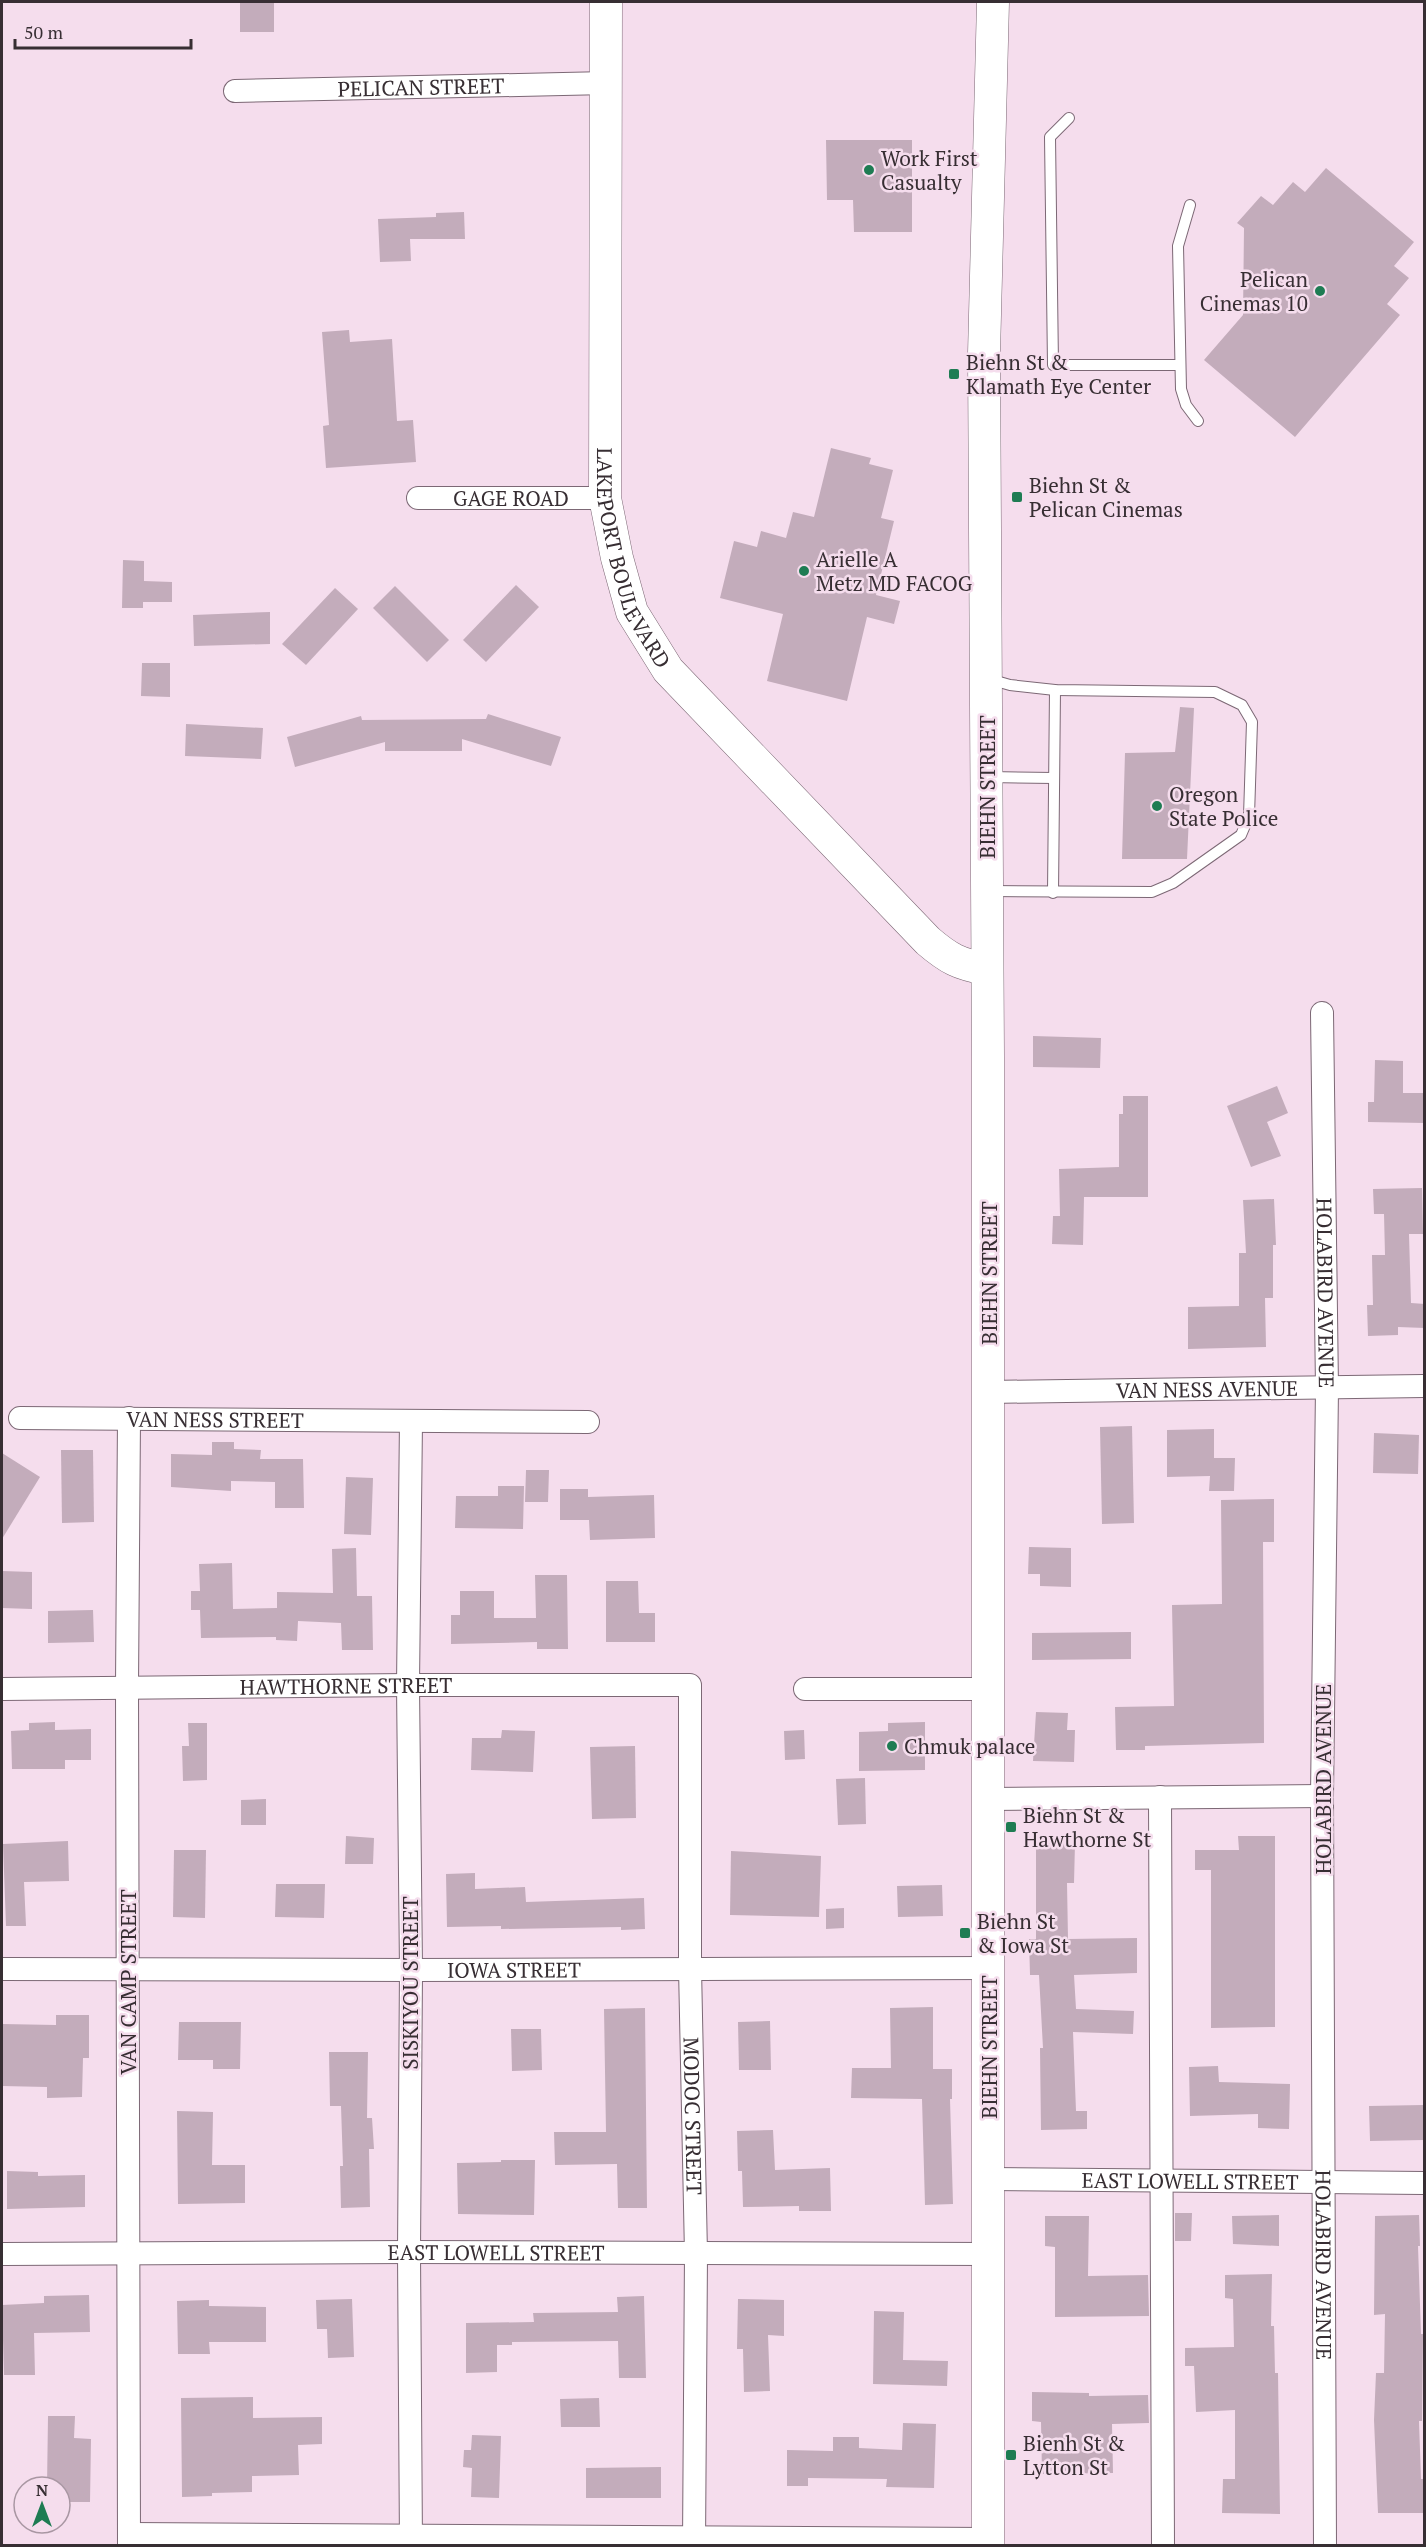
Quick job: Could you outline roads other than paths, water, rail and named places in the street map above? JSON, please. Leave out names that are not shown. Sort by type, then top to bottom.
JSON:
[{"type":"street","name":"LAKEPORT BOULEVARD","points":[[606,2],[605,498],[617,558],[632,612],[668,670],[928,941],[948,958],[962,965],[986,969]]},
{"type":"street","name":"BIEHN STREET","points":[[988,2542],[989,1392],[984,354],[993,2]]},
{"type":"street","name":"PELICAN STREET","points":[[235,91],[607,83]]},
{"type":"street","name":"GAGE ROAD","points":[[418,498],[605,498]]},
{"type":"street","name":"HOLABIRD AVENUE","points":[[1322,1013],[1327,1388],[1322,1796],[1325,2546]]},
{"type":"street","name":"VAN NESS AVENUE","points":[[989,1392],[1425,1386]]},
{"type":"street","name":"VAN NESS STREET","points":[[20,1418],[411,1421]]},
{"type":"street","name":"VAN CAMP STREET","points":[[129,1418],[126,1686],[129,2540]]},
{"type":"street","points":[[411,1421],[588,1422]]},
{"type":"street","name":"SISKIYOU STREET","points":[[411,1421],[408,1685],[411,1970],[409,2252],[411,2540]]},
{"type":"street","name":"HAWTHORNE STREET","points":[[2,1689],[126,1686],[690,1685]]},
{"type":"street","name":"MODOC STREET","points":[[690,1685],[690,1968],[696,2253],[694,2541]]},
{"type":"street","points":[[805,1689],[989,1689]]},
{"type":"street","points":[[988,1799],[1322,1796]]},
{"type":"street","points":[[1160,1797],[1163,2546]]},
{"type":"street","name":"IOWA STREET","points":[[2,1969],[989,1968]]},
{"type":"street","name":"EAST LOWELL STREET","points":[[990,2179],[1425,2183]]},
{"type":"street","name":"EAST LOWELL STREET","points":[[2,2254],[989,2253]]},
{"type":"street","points":[[129,2540],[988,2542]]},
{"type":"lane","points":[[1069,118],[1050,137],[1053,365],[1180,365]]},
{"type":"lane","points":[[1190,205],[1178,246],[1180,388],[1186,405],[1198,421]]},
{"type":"lane","points":[[986,679],[1010,685],[1055,690],[1215,692],[1242,705],[1252,722],[1249,816],[1241,835],[1173,883],[1152,892],[987,891]]},
{"type":"lane","points":[[1053,893],[1055,690]]},
{"type":"lane","points":[[987,777],[1054,778]]},
{"type":"place","name":"Work First Casualty","points":[[869,170]]},
{"type":"place","name":"Pelican Cinemas 10","points":[[1320,291]]},
{"type":"place","name":"Biehn St & Klamath Eye Center","points":[[954,374]]},
{"type":"place","name":"Biehn St & Pelican Cinemas","points":[[1017,497]]},
{"type":"place","name":"Arielle A Metz MD FACOG","points":[[804,571]]},
{"type":"place","name":"Oregon State Police","points":[[1157,806]]},
{"type":"place","name":"Chmuk palace","points":[[892,1746]]},
{"type":"place","name":"Biehn St & Hawthorne St","points":[[1011,1827]]},
{"type":"place","name":"Biehn St & Iowa St","points":[[965,1933]]},
{"type":"place","name":"Bienh St & Lytton St","points":[[1011,2455]]}]
